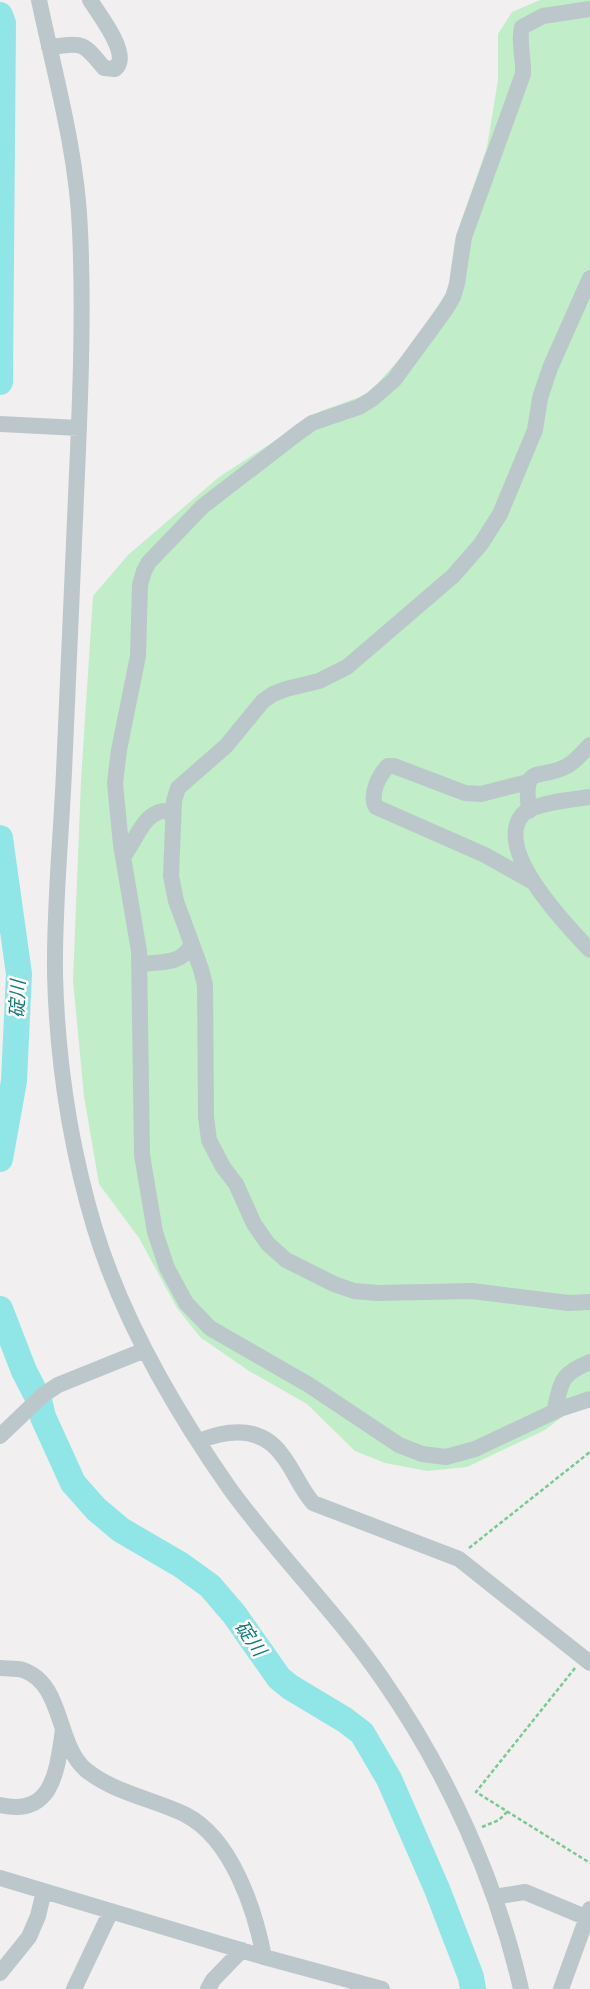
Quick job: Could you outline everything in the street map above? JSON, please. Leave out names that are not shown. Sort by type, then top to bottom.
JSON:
[{"type":"street","points":[[39,0],[71,150],[80,225],[79,428],[55,971],[57,1018],[63,1074],[76,1153],[95,1227],[111,1272],[145,1350],[173,1402],[232,1491],[380,1676],[416,1730],[465,1830],[494,1896],[512,1951],[521,1989]]},
{"type":"street","points":[[49,47],[80,44],[86,47],[104,68],[115,69],[120,65],[121,58],[117,45],[90,0]]},
{"type":"street","points":[[590,9],[543,16],[522,26],[520,40],[524,60],[523,74],[464,237],[453,297],[394,380],[359,407],[312,423],[298,433],[203,506],[169,539],[144,571],[138,598],[138,656],[119,750],[115,783],[123,858],[139,951],[142,1155],[155,1232],[167,1268],[186,1304],[210,1328],[309,1385],[399,1445],[422,1454],[446,1457],[475,1449],[554,1412],[590,1399]]},
{"type":"street","points":[[590,278],[550,368],[540,398],[535,430],[500,514],[481,544],[453,576],[346,667],[319,681],[286,689],[263,701],[226,746],[178,788],[174,801],[171,876],[176,901],[201,968],[205,985],[206,1117],[209,1140],[223,1167],[236,1184],[254,1224],[268,1244],[286,1260],[334,1284],[354,1291],[378,1293],[472,1291],[569,1303],[590,1302]]},
{"type":"street","points":[[7,424],[79,428]]},
{"type":"street","points":[[533,882],[484,855],[376,807],[373,802],[373,795],[382,772],[388,766],[394,766],[465,793],[481,794],[528,782],[533,776],[542,772],[565,768],[590,745]]},
{"type":"street","points":[[528,782],[529,811]]},
{"type":"street","points":[[590,796],[537,807],[524,813],[516,828],[518,850],[533,882],[544,900],[590,950]]},
{"type":"street","points":[[123,858],[150,816],[164,810],[170,811],[173,819]]},
{"type":"street","points":[[139,964],[181,958],[188,953],[191,945]]},
{"type":"street","points":[[0,1436],[43,1394],[58,1385],[145,1350]]},
{"type":"street","points":[[554,1412],[563,1378],[573,1369],[590,1362]]},
{"type":"street","points":[[199,1441],[218,1434],[236,1431],[256,1434],[268,1440],[282,1455],[302,1491],[313,1503],[456,1558],[587,1660]]},
{"type":"street","points":[[0,1668],[22,1670],[37,1677],[50,1697],[72,1751],[85,1769],[109,1784],[187,1816],[206,1829],[226,1856],[248,1896],[258,1923],[264,1957]]},
{"type":"street","points":[[0,1805],[23,1808],[44,1795],[52,1784],[57,1771],[63,1728]]},
{"type":"street","points":[[0,1878],[264,1957],[382,1989]]},
{"type":"street","points":[[0,1973],[29,1937],[38,1916],[44,1891]]},
{"type":"street","points":[[494,1896],[525,1892],[588,1913],[561,1989]]},
{"type":"street","points":[[74,1989],[111,1911]]},
{"type":"street","points":[[208,1989],[213,1980],[242,1950]]},
{"type":"path","points":[[456,1558],[590,1452]]},
{"type":"path","points":[[587,1660],[476,1792],[590,1863]]},
{"type":"path","points":[[465,1830],[490,1825],[507,1812]]},
{"type":"green space","points":[[540,0],[590,0],[590,1395],[545,1430],[467,1467],[427,1471],[385,1463],[355,1451],[307,1404],[249,1371],[200,1337],[177,1308],[139,1238],[99,1184],[84,1096],[73,981],[81,781],[93,596],[128,555],[219,477],[321,411],[368,394],[413,344],[448,290],[455,239],[487,147],[498,80],[498,34],[512,12]]},
{"type":"waterway","name":"碇川","points":[[0,15],[3,23],[0,382]]},
{"type":"waterway","name":"碇川","points":[[0,838],[19,974],[14,1081],[0,1159]]},
{"type":"waterway","name":"碇川","points":[[0,1309],[24,1371],[39,1400],[43,1417],[73,1483],[96,1509],[121,1530],[181,1565],[210,1586],[234,1614],[279,1678],[362,1733],[389,1779],[437,1889],[471,1977],[473,1989]]}]
